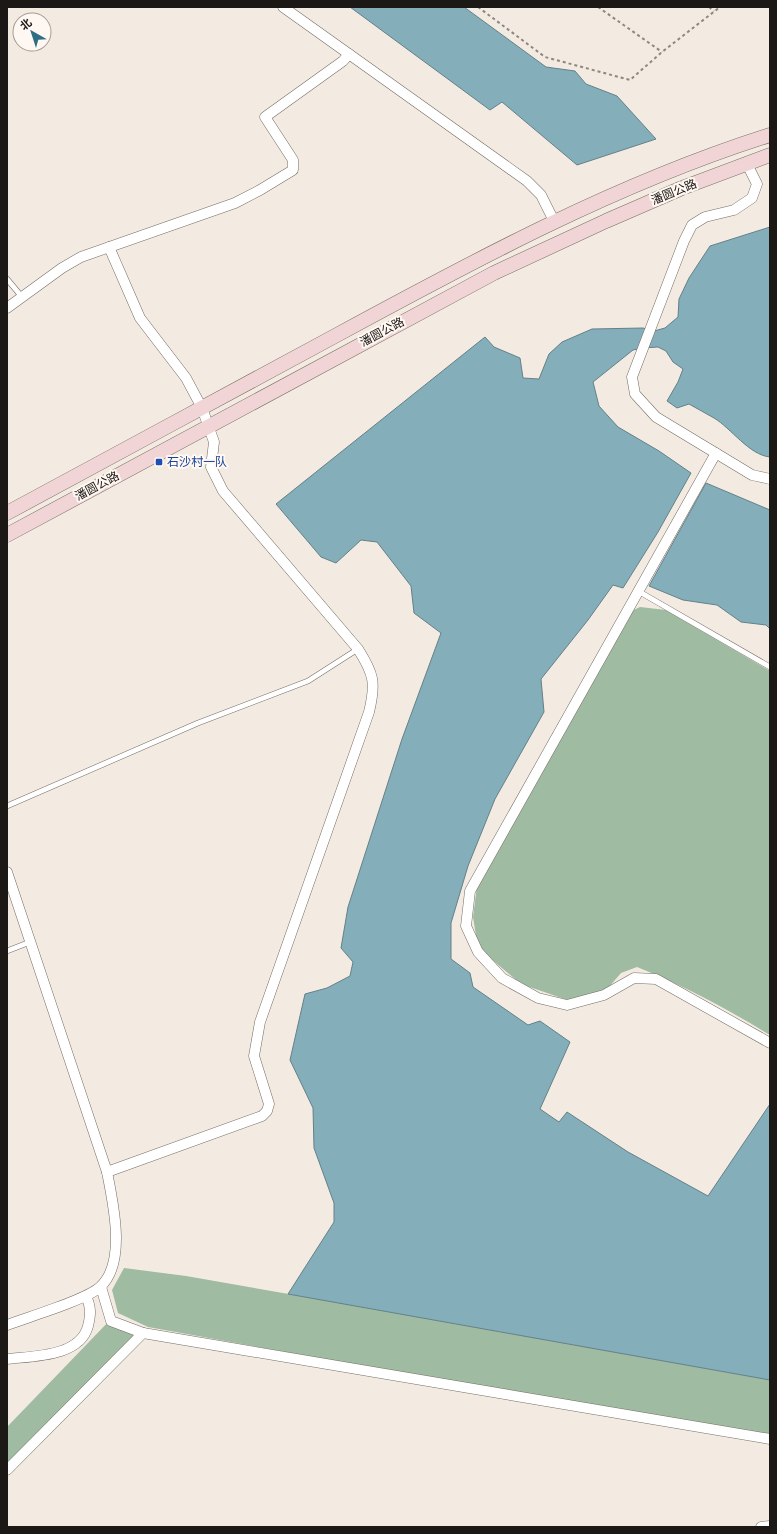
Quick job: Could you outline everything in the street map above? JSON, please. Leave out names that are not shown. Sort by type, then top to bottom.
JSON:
[{"type":"main road","name":"潘圆公路","points":[[7,513],[500,248],[594,204],[673,171],[770,135]]},
{"type":"main road","name":"潘圆公路","points":[[7,535],[494,273],[606,221],[682,188],[770,155]]},
{"type":"street","points":[[283,7],[527,181],[541,196],[555,223]]},
{"type":"street","points":[[7,308],[62,268],[81,257],[235,203],[293,170],[294,160],[265,117],[343,61],[349,54]]},
{"type":"street","points":[[747,164],[757,184],[752,198],[734,210],[705,217],[692,225],[684,241],[632,377],[635,394],[656,417],[752,475],[770,479]]},
{"type":"street","points":[[107,1172],[262,1116],[267,1111],[269,1104],[254,1056],[255,1042],[260,1022],[369,712],[374,691],[368,664],[358,649],[223,491],[211,467],[214,442],[202,408],[186,378],[140,318],[109,247]]},
{"type":"street","points":[[716,453],[470,891],[466,926],[478,952],[502,978],[538,998],[567,1005],[604,995],[634,978],[656,979],[770,1042]]},
{"type":"street","points":[[7,872],[107,1172],[114,1205],[116,1238],[114,1260],[108,1275],[100,1287],[86,1296],[7,1325]]},
{"type":"street","points":[[100,1287],[111,1321],[143,1333],[770,1440]]},
{"type":"street","points":[[7,1359],[68,1349],[81,1341],[87,1331],[91,1314],[86,1296]]},
{"type":"street","points":[[7,1470],[143,1333]]},
{"type":"street","points":[[761,1527],[770,1526]]},
{"type":"lane","points":[[7,280],[22,297]]},
{"type":"lane","points":[[638,591],[770,667]]},
{"type":"lane","points":[[7,806],[198,723],[308,681],[358,649]]},
{"type":"lane","points":[[7,951],[30,942]]},
{"type":"path","points":[[478,7],[545,56],[630,80],[662,52],[720,7]]},
{"type":"path","points":[[598,7],[662,52]]},
{"type":"path","points":[[709,7],[714,11]]},
{"type":"green space","points":[[640,607],[666,610],[770,671],[770,1035],[705,998],[637,967],[621,973],[602,995],[579,1004],[521,984],[478,948],[473,917],[477,886],[621,616]]},
{"type":"green space","points":[[124,1268],[186,1276],[770,1380],[770,1440],[148,1327],[118,1313],[112,1290]]},
{"type":"green space","points":[[113,1317],[139,1337],[7,1472],[7,1427]]},
{"type":"water","points":[[350,7],[464,7],[546,67],[575,71],[586,84],[617,96],[656,139],[577,165],[502,102],[490,110]]},
{"type":"water","points":[[770,227],[770,457],[755,451],[720,422],[689,404],[677,408],[667,401],[678,382],[683,369],[673,362],[666,351],[658,347],[633,350],[593,382],[599,406],[618,427],[659,451],[691,473],[658,532],[623,588],[613,585],[588,620],[541,679],[544,712],[495,799],[468,866],[451,923],[451,959],[470,973],[473,987],[528,1025],[540,1021],[570,1042],[540,1109],[559,1122],[567,1112],[628,1152],[708,1196],[770,1104],[770,1380],[288,1294],[334,1222],[334,1203],[314,1148],[313,1108],[290,1060],[305,994],[327,988],[350,976],[353,962],[341,948],[348,907],[402,739],[441,633],[414,613],[411,586],[377,542],[361,540],[336,563],[321,557],[276,504],[485,337],[494,347],[520,358],[523,378],[539,379],[549,354],[562,342],[592,329],[643,328],[654,331],[665,328],[678,317],[679,299],[689,278],[710,246]]},
{"type":"water","points":[[706,483],[770,510],[770,629],[766,625],[741,622],[717,605],[683,600],[649,586]]},
{"type":"place","name":"石沙村一队","points":[[159,462]]}]
